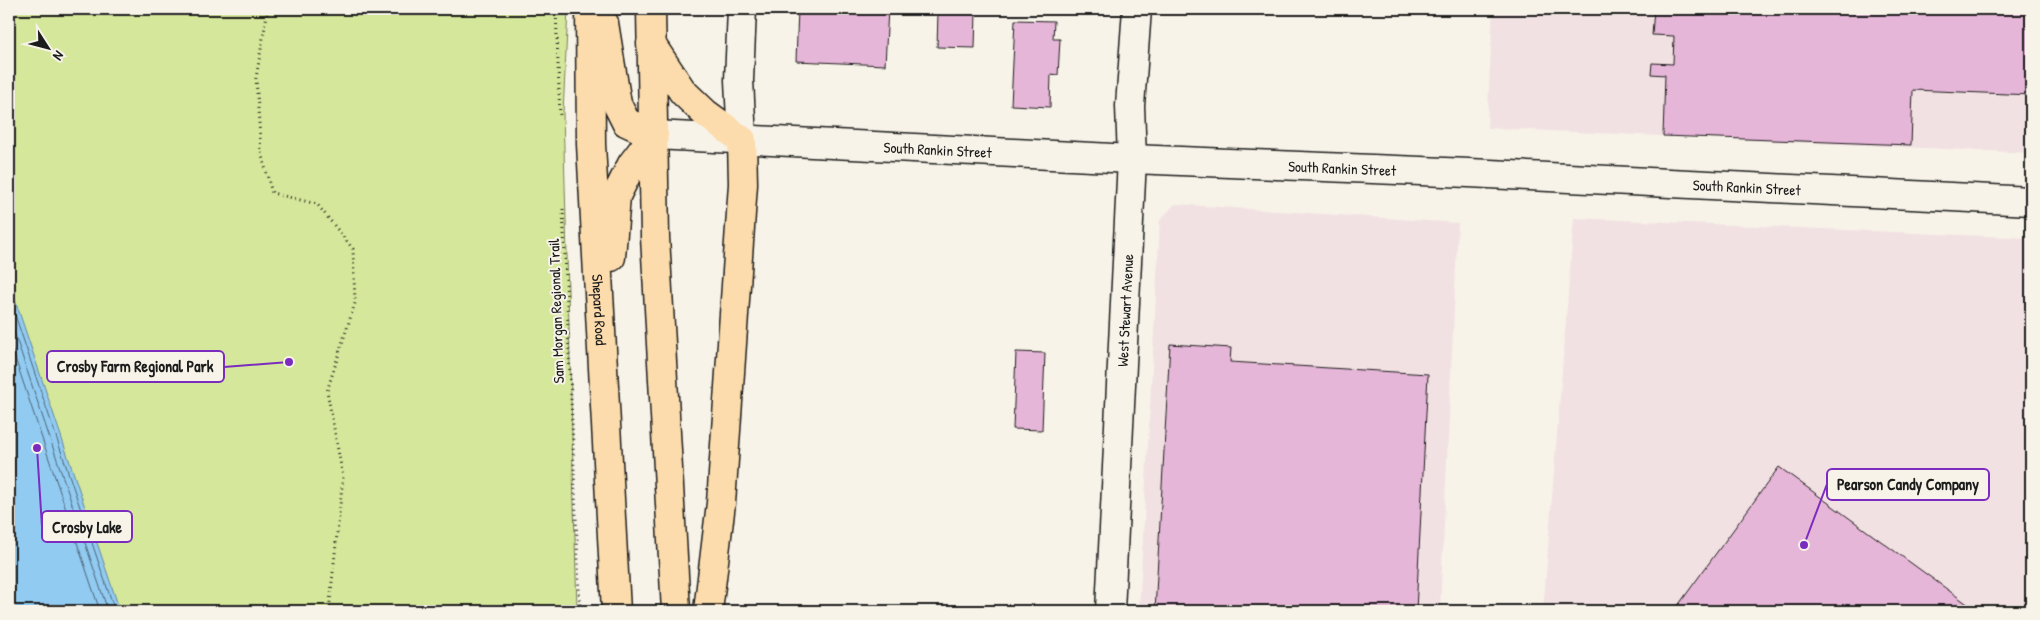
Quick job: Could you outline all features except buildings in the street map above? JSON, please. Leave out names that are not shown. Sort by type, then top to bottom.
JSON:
[{"type":"highway","name":"Shepard Road","points":[[590,9],[591,144],[616,611]]},
{"type":"highway","points":[[602,9],[616,104],[626,122],[654,135]]},
{"type":"highway","points":[[651,9],[655,237],[676,611]]},
{"type":"highway","points":[[651,44],[683,92],[705,113],[742,140],[743,184],[721,503],[708,611]]},
{"type":"highway","points":[[602,374],[616,196],[632,164],[654,135]]},
{"type":"street","points":[[742,9],[739,80],[742,140]]},
{"type":"street","name":"West Stewart Avenue","points":[[1110,611],[1132,160],[1130,106],[1137,9]]},
{"type":"street","name":"South Rankin Street","points":[[654,135],[1132,160],[1469,173],[2031,201]]},
{"type":"path","points":[[268,9],[256,78],[261,152],[272,193],[317,204],[353,249],[355,303],[327,391],[343,477],[330,611]]},
{"type":"path","points":[[556,9],[560,121]]},
{"type":"path","name":"Sam Morgan Regional Trail","points":[[563,199],[580,611]]},
{"type":"shaded area","points":[[1493,9],[2031,9],[2031,153],[1487,128]]},
{"type":"shaded area","points":[[1175,204],[1458,223],[1440,611],[1139,611],[1160,220]]},
{"type":"shaded area","points":[[1574,218],[2031,238],[2031,611],[1543,611]]},
{"type":"green space","points":[[9,9],[568,9],[563,113],[577,611],[9,611]]},
{"type":"water","points":[[9,279],[10,285],[120,611],[9,611]]},
{"type":"place","name":"Crosby Farm Regional Park","points":[[289,362]]},
{"type":"place","name":"Crosby Lake","points":[[37,448]]},
{"type":"place","name":"Pearson Candy Company","points":[[1804,545]]}]
